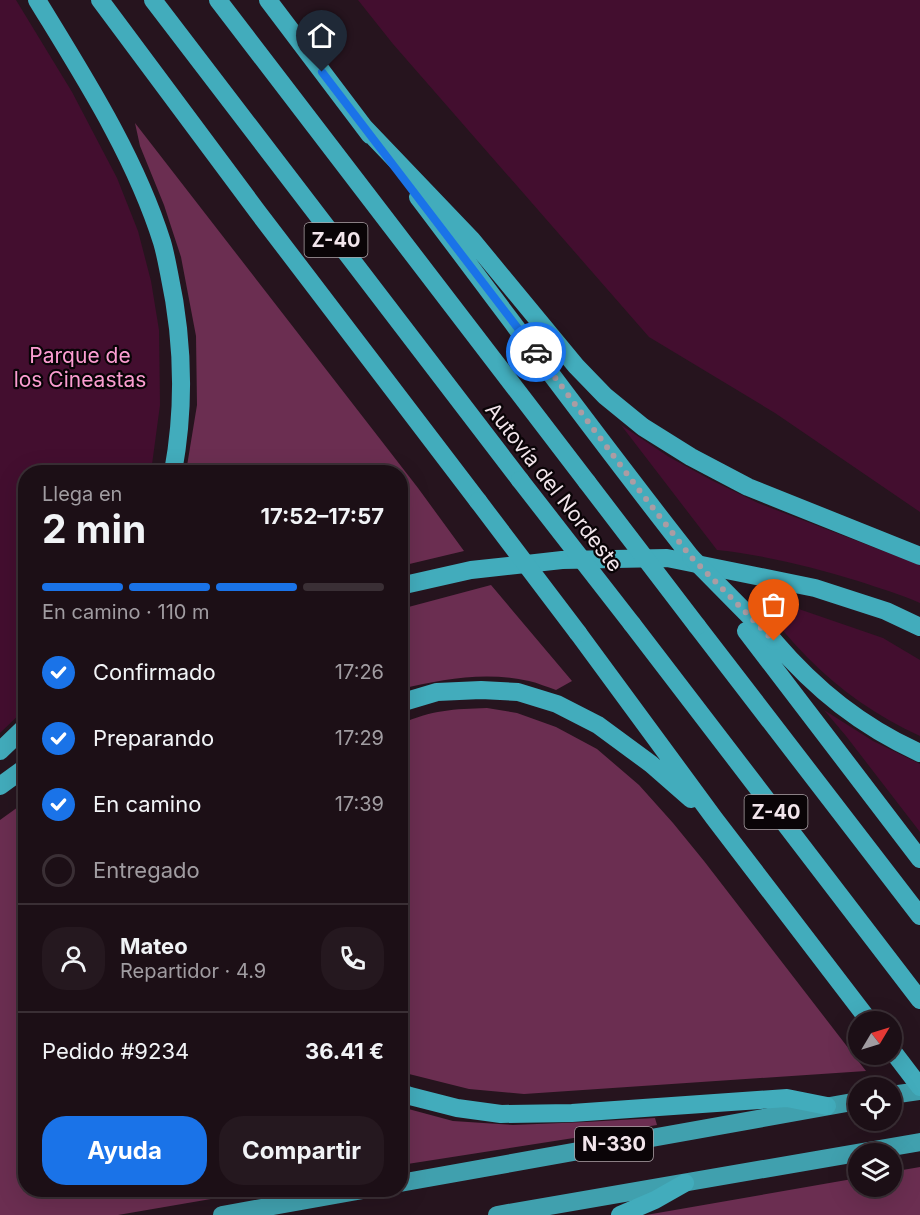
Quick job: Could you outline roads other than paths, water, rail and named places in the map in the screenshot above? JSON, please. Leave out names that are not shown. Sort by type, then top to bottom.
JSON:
[{"type":"highway","points":[[36,0],[115,133],[143,192],[162,243],[175,300],[181,357],[180,416],[174,465]]},
{"type":"highway","points":[[89,0],[257,211]]},
{"type":"highway","points":[[100,0],[862,1011]]},
{"type":"highway","name":"Autovía del Nordeste","points":[[153,0],[920,1000]]},
{"type":"highway","name":"Autovía del Nordeste","points":[[218,0],[920,916]]},
{"type":"highway","points":[[268,0],[920,860]]},
{"type":"highway","points":[[363,126],[472,240],[576,366],[605,396],[643,427],[691,458],[748,487],[920,556]]},
{"type":"highway","points":[[691,557],[774,641],[797,668],[828,696],[849,713],[920,753]]},
{"type":"highway","points":[[408,584],[471,570],[562,560],[666,558],[815,588],[886,611],[920,627]]},
{"type":"highway","points":[[408,701],[437,692],[480,690],[518,692],[557,704],[598,724],[651,764],[714,818]]},
{"type":"highway","points":[[0,751],[18,734]]},
{"type":"highway","points":[[0,786],[18,773]]},
{"type":"highway","points":[[902,1064],[920,1089],[902,1093]]},
{"type":"highway","points":[[408,1095],[457,1108],[501,1114],[572,1113],[787,1098],[827,1106]]},
{"type":"highway","name":"N-330","points":[[408,1182],[848,1103]]},
{"type":"highway","name":"N-330","points":[[497,1215],[920,1142]]},
{"type":"highway","points":[[620,1215],[655,1200],[685,1183]]},
{"type":"highway","points":[[222,1215],[324,1197]]},
{"type":"park label","name":"Parque de los Cineastas","points":[[80,367]]}]
